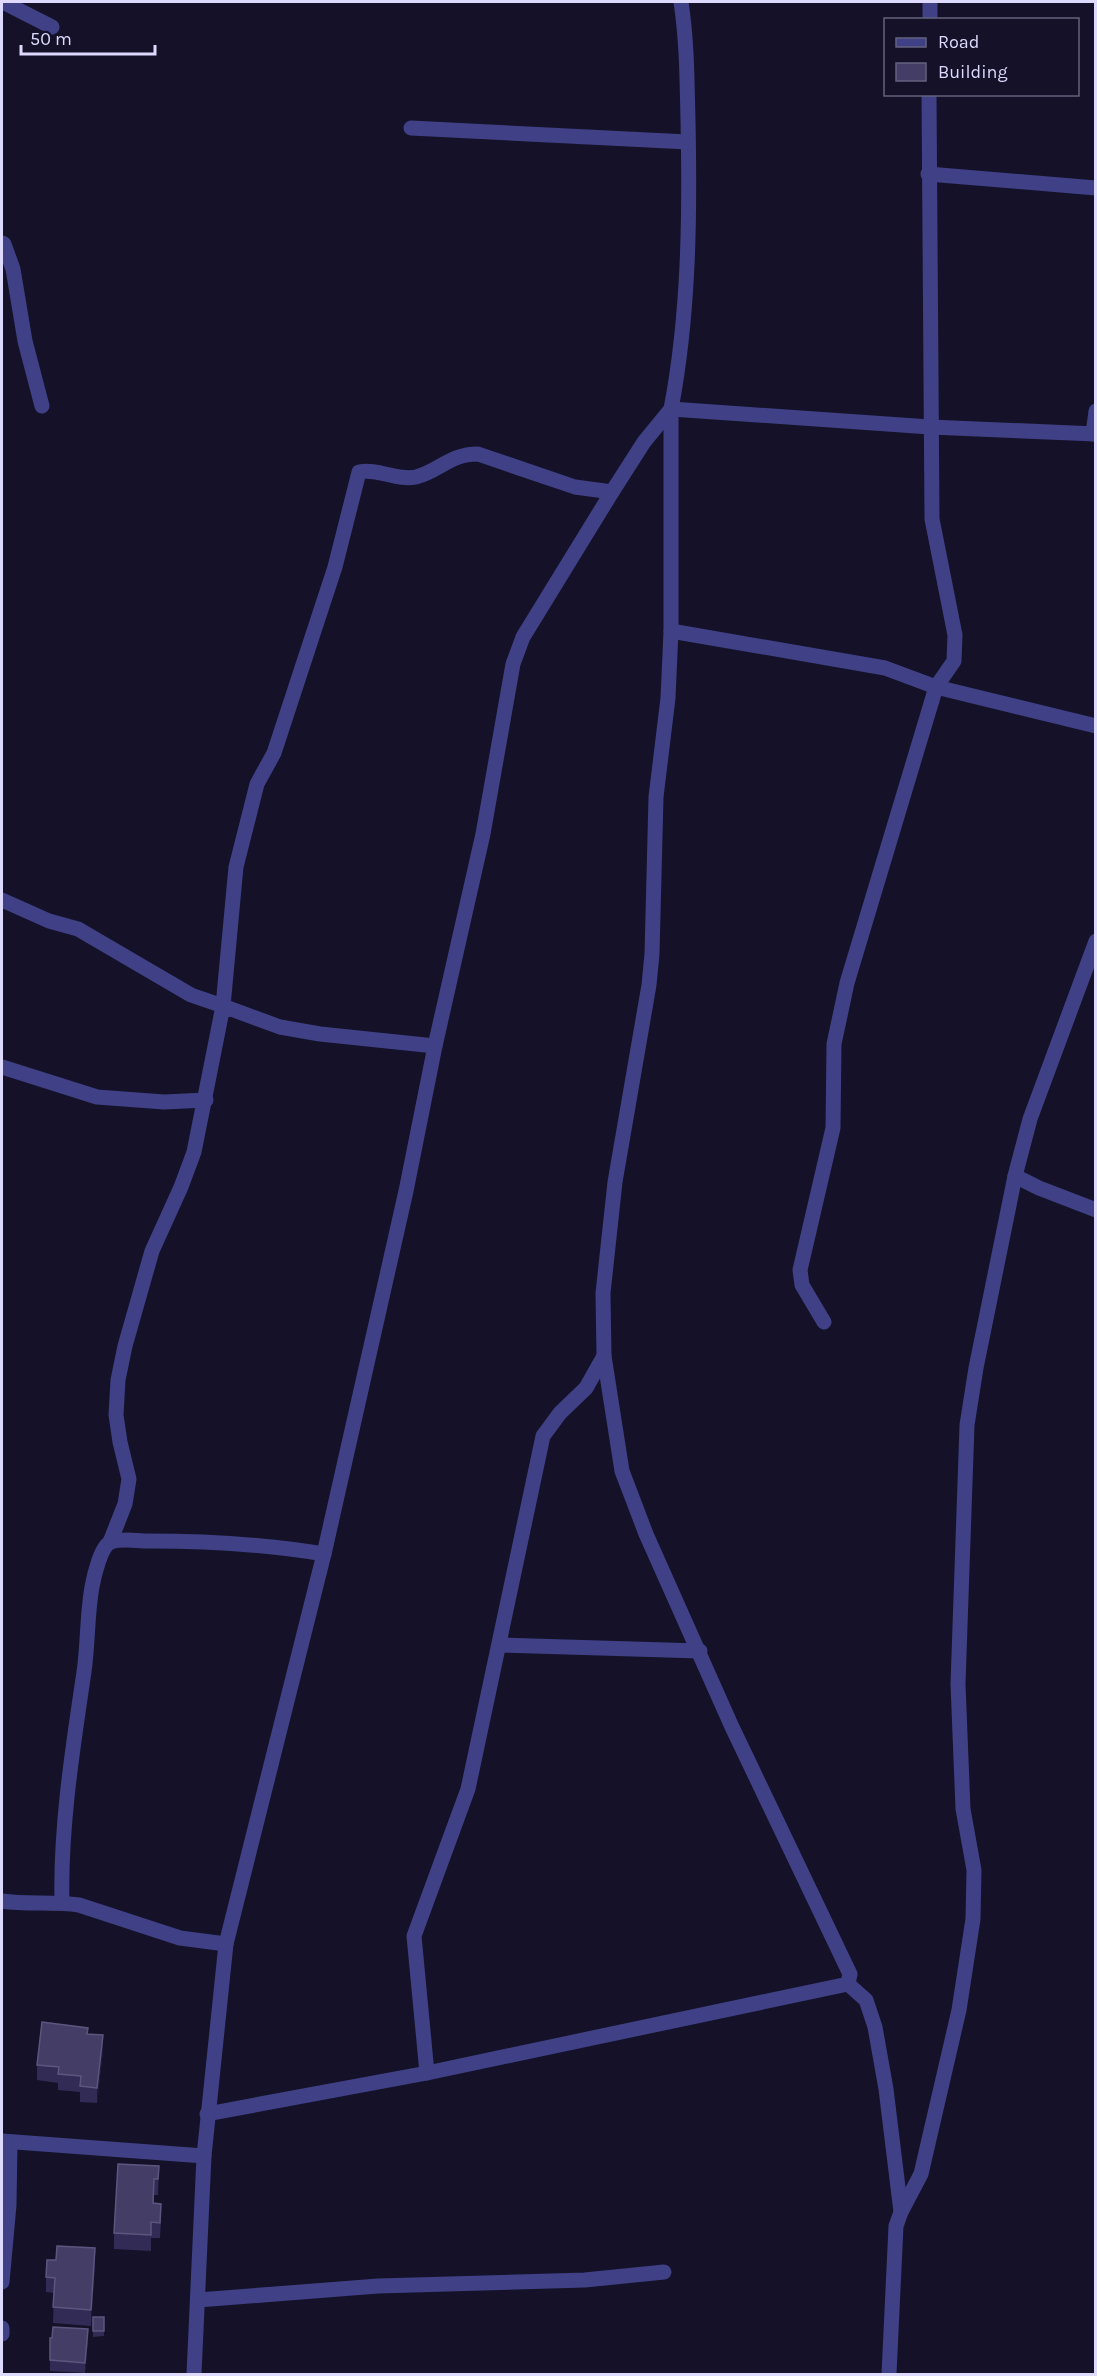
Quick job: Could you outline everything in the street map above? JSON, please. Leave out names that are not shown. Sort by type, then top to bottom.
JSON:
[{"type":"street","points":[[3,2],[52,27]]},
{"type":"street","points":[[681,2],[685,28],[688,142],[686,268],[676,380],[671,409],[671,631],[668,698],[656,797],[652,954],[649,985],[615,1182],[603,1293],[604,1356],[622,1471],[646,1534],[732,1727],[850,1974],[848,1984]]},
{"type":"street","points":[[930,2],[930,18]]},
{"type":"street","points":[[824,1322],[802,1285],[800,1270],[833,1128],[834,1044],[847,983],[936,687],[954,661],[955,635],[932,519],[929,96]]},
{"type":"street","points":[[411,128],[688,142]]},
{"type":"street","points":[[928,174],[1095,188]]},
{"type":"street","points":[[2,243],[13,269],[25,341],[42,406]]},
{"type":"street","points":[[671,409],[930,427],[1094,434],[1095,411]]},
{"type":"street","points":[[194,2374],[207,2114],[226,1944],[324,1554],[406,1191],[435,1046],[483,834],[513,664],[523,637],[612,492],[644,442],[671,409]]},
{"type":"street","points":[[62,1902],[63,1840],[92,1587],[100,1558],[110,1542],[125,1504],[129,1479],[116,1415],[118,1380],[125,1346],[152,1251],[194,1152],[223,1006],[236,867],[254,795],[257,784],[274,753],[325,599],[359,471],[415,477],[462,454],[478,454],[575,487],[612,492]]},
{"type":"street","points":[[671,631],[885,668],[936,687],[1095,726]]},
{"type":"street","points":[[2,900],[49,921],[78,929],[191,995],[280,1027],[320,1034],[435,1046]]},
{"type":"street","points":[[889,2374],[896,2226],[921,2174],[959,2010],[973,1919],[974,1870],[963,1809],[958,1684],[967,1425],[976,1368],[1015,1176],[1030,1119],[1095,941]]},
{"type":"street","points":[[2,1067],[97,1097],[164,1102],[206,1100]]},
{"type":"street","points":[[1015,1176],[1095,1210]]},
{"type":"street","points":[[427,2073],[414,1936],[468,1790],[543,1436],[560,1413],[586,1388],[604,1356]]},
{"type":"street","points":[[110,1542],[182,1541],[245,1544],[324,1554]]},
{"type":"street","points":[[499,1645],[700,1651]]},
{"type":"street","points":[[2,1901],[21,1904],[62,1902],[79,1905],[180,1938],[226,1944]]},
{"type":"street","points":[[848,1984],[866,2000],[873,2015],[886,2089],[901,2212]]},
{"type":"street","points":[[207,2114],[427,2073],[848,1984]]},
{"type":"street","points":[[2,2282],[9,2205],[6,2142],[204,2156]]},
{"type":"street","points":[[198,2300],[368,2286],[585,2280],[664,2272]]},
{"type":"street","points":[[2,2328],[2,2334]]},
{"type":"building","points":[[42,2022],[88,2028],[87,2034],[103,2035],[97,2088],[80,2086],[81,2076],[58,2074],[59,2067],[37,2065]]},
{"type":"building","points":[[118,2164],[159,2166],[158,2179],[154,2179],[153,2203],[161,2204],[160,2223],[151,2222],[151,2235],[114,2233]]},
{"type":"building","points":[[57,2246],[95,2248],[91,2310],[53,2307],[55,2278],[46,2277],[47,2260],[56,2260]]},
{"type":"building","points":[[93,2317],[104,2317],[104,2331],[93,2331]]},
{"type":"building","points":[[53,2327],[88,2329],[85,2363],[50,2360],[50,2338],[52,2338]]}]
